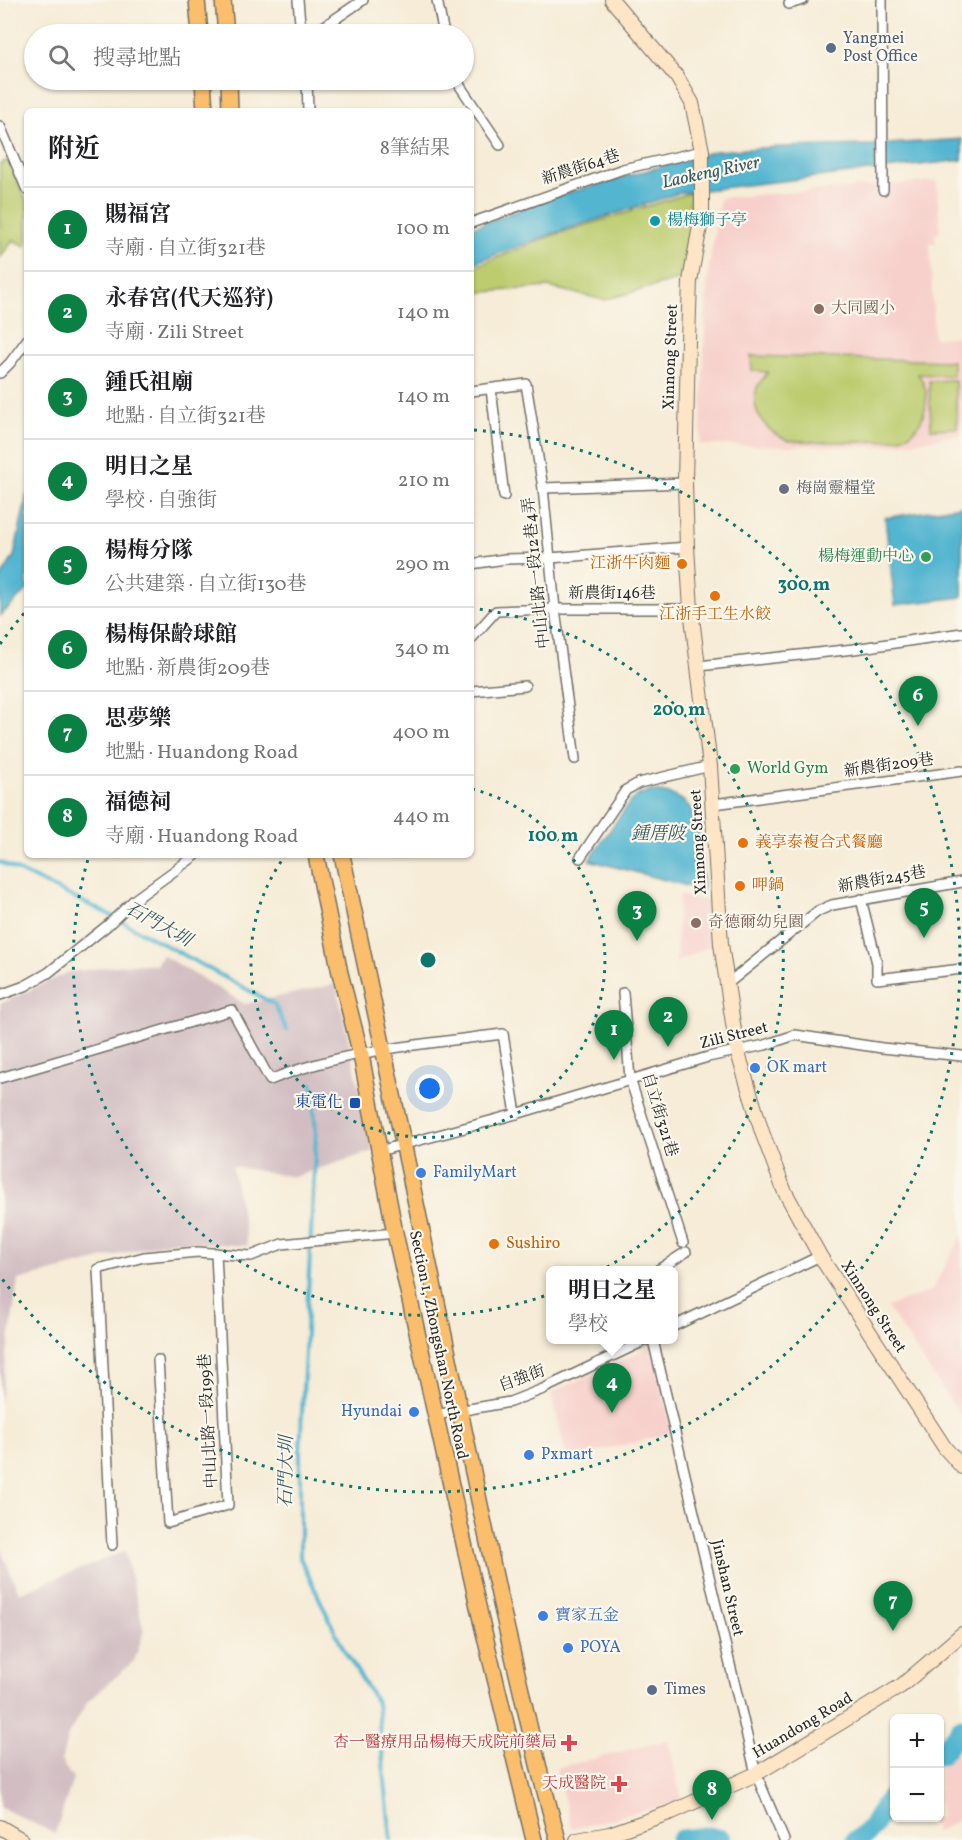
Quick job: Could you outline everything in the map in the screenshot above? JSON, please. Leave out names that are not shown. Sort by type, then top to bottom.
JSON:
[{"type":"main road","points":[[197,0],[199,24]]},
{"type":"main road","points":[[223,0],[225,24]]},
{"type":"main road","points":[[204,90],[205,108]]},
{"type":"main road","points":[[229,90],[230,108]]},
{"type":"main road","name":"Section 1, Zhongshan North Road","points":[[317,858],[340,972],[361,1054],[394,1233],[483,1631],[534,1840]]},
{"type":"main road","name":"Section 1, Zhongshan North Road","points":[[343,858],[501,1604],[558,1840]]},
{"type":"street","points":[[298,0],[300,24]]},
{"type":"street","points":[[328,24],[363,0]]},
{"type":"street","points":[[436,0],[442,24]]},
{"type":"street","points":[[612,0],[677,78],[692,103],[702,151]]},
{"type":"street","points":[[789,4],[802,0]]},
{"type":"street","points":[[882,0],[883,190]]},
{"type":"street","points":[[307,90],[308,108]]},
{"type":"street","points":[[462,90],[500,144]]},
{"type":"street","points":[[0,126],[24,183]]},
{"type":"street","name":"Xinnong Street","points":[[702,151],[702,215],[690,281],[685,483],[687,548],[714,804],[721,944],[737,1050],[784,1190],[820,1256],[945,1448],[962,1467]]},
{"type":"street","name":"新農街64巷","points":[[474,222],[623,169],[702,151]]},
{"type":"street","points":[[0,373],[24,344]]},
{"type":"street","name":"中山北路一段12巷4弄","points":[[490,389],[525,384],[543,488],[555,609],[575,759]]},
{"type":"street","points":[[474,391],[490,389],[504,496]]},
{"type":"street","points":[[543,488],[685,483]]},
{"type":"street","points":[[474,564],[505,559],[687,548]]},
{"type":"street","name":"新農街146巷","points":[[474,636],[496,612],[555,609],[692,609]]},
{"type":"street","points":[[699,666],[962,633]]},
{"type":"street","points":[[474,692],[525,686]]},
{"type":"street","points":[[580,858],[626,790],[639,783],[710,766]]},
{"type":"street","name":"新農街209巷","points":[[714,804],[962,771]]},
{"type":"street","points":[[0,995],[25,986],[48,973],[108,926],[120,912],[192,858]]},
{"type":"street","name":"新農街245巷","points":[[727,984],[818,911],[832,905],[961,885]]},
{"type":"street","points":[[861,899],[877,963],[877,979],[962,969]]},
{"type":"street","name":"自立街321巷","points":[[623,993],[630,1079],[685,1248],[663,1266]]},
{"type":"street","points":[[0,1078],[232,1010],[270,1080],[294,1070],[384,1048],[503,1034],[516,1114]]},
{"type":"street","name":"Zili Street","points":[[379,1151],[516,1114],[630,1079],[737,1050],[765,1045],[795,1035],[882,1048],[962,1056]]},
{"type":"street","points":[[112,1545],[98,1269],[144,1257],[198,1252],[251,1256],[282,1244],[299,1241],[394,1233]]},
{"type":"street","name":"中山北路一段199巷","points":[[158,1360],[168,1524],[228,1505],[216,1253]]},
{"type":"street","points":[[678,1324],[820,1256]]},
{"type":"street","name":"自強街","points":[[435,1415],[510,1402],[543,1389],[638,1344]]},
{"type":"street","name":"Jinshan Street","points":[[654,1344],[756,1774],[782,1836]]},
{"type":"street","name":"Huandong Road","points":[[577,1840],[609,1834],[672,1812],[756,1774],[901,1686],[962,1634]]},
{"type":"street","points":[[0,1827],[22,1840]]},
{"type":"shaded area","name":"大同國小","points":[[937,181],[940,231],[935,235],[936,243],[930,243],[934,338],[960,336],[962,435],[877,447],[700,445],[707,282],[720,198]]},
{"type":"shaded area","name":"奇德爾幼兒園","points":[[679,895],[714,902],[715,945],[676,963]]},
{"type":"shaded area","points":[[162,955],[245,1004],[336,984],[373,1151],[294,1177],[232,1166],[248,1246],[172,1241],[18,1280],[0,1404],[0,1004],[69,972],[132,964],[156,965]]},
{"type":"shaded area","points":[[962,1235],[962,1418],[887,1307],[931,1291]]},
{"type":"shaded area","points":[[652,1346],[673,1433],[567,1459],[551,1393]]},
{"type":"shaded area","points":[[0,1547],[19,1593],[125,1551],[144,1632],[134,1661],[88,1701],[68,1735],[61,1761],[73,1779],[55,1834],[0,1807]]},
{"type":"shaded area","name":"天成醫院","points":[[668,1740],[682,1801],[572,1829],[556,1768]]},
{"type":"shaded area","points":[[957,1753],[962,1762],[962,1818],[936,1832],[931,1822],[944,1822],[944,1764]]},
{"type":"green space","points":[[8,160],[24,196],[24,246],[13,240],[0,258],[0,164]]},
{"type":"green space","points":[[690,193],[690,227],[681,279],[604,300],[548,287],[474,293],[474,267],[551,236]]},
{"type":"green space","points":[[751,356],[953,361],[953,376],[918,374],[926,390],[926,404],[919,424],[908,435],[869,442],[788,440],[767,427],[758,413],[755,397],[757,388],[768,372],[752,371]]},
{"type":"green space","points":[[955,380],[957,428],[931,429],[929,381]]},
{"type":"water","name":"Laokeng River","points":[[962,139],[962,160],[679,193],[549,235],[474,263],[474,227],[550,198],[715,151]]},
{"type":"water","name":"楊梅運動中心","points":[[962,506],[962,597],[895,605],[885,518]]},
{"type":"water","points":[[24,508],[24,593],[0,616],[0,579],[14,556]]},
{"type":"water","name":"鍾厝陂","points":[[652,791],[680,799],[686,803],[698,821],[703,890],[589,860],[630,802],[639,795]]},
{"type":"waterway","name":"石門大圳","points":[[0,862],[108,914],[274,1004],[287,1030]]},
{"type":"waterway","name":"石門大圳","points":[[312,1084],[316,1133],[300,1452],[300,1558],[344,1650],[377,1703],[391,1840]]},
{"type":"waterway","points":[[944,1750],[962,1728]]},
{"type":"waterway","points":[[856,1840],[869,1831],[890,1800]]},
{"type":"waterway","points":[[681,1840],[709,1837],[721,1840]]},
{"type":"place","name":"Yangmei Post Office","points":[[831,48]]},
{"type":"place","name":"楊梅獅子亭","points":[[655,221]]},
{"type":"place","name":"大同國小","points":[[819,309]]},
{"type":"place","name":"梅崗靈糧堂","points":[[784,489]]},
{"type":"place","name":"楊梅運動中心","points":[[926,557]]},
{"type":"place","name":"江浙牛肉麵","points":[[682,564]]},
{"type":"place","name":"江浙手工生水餃","points":[[715,596]]},
{"type":"place","name":"楊梅保齡球館","points":[[918,726]]},
{"type":"place","name":"World Gym","points":[[735,769]]},
{"type":"place","name":"義享泰複合式餐廳","points":[[743,843]]},
{"type":"place","name":"呷鍋","points":[[740,886]]},
{"type":"place","name":"奇德爾幼兒園","points":[[696,923]]},
{"type":"place","name":"楊梅分隊","points":[[924,938]]},
{"type":"place","name":"鍾氏祖廟","points":[[637,941]]},
{"type":"place","name":"永春宮(代天巡狩)","points":[[668,1047]]},
{"type":"place","name":"賜福宮","points":[[614,1060]]},
{"type":"place","name":"OK mart","points":[[755,1068]]},
{"type":"place","name":"東電化","points":[[355,1103]]},
{"type":"place","name":"FamilyMart","points":[[421,1173]]},
{"type":"place","name":"Sushiro","points":[[494,1244]]},
{"type":"place","name":"Hyundai","points":[[414,1412]]},
{"type":"place","name":"明日之星","points":[[612,1413]]},
{"type":"place","name":"Pxmart","points":[[529,1455]]},
{"type":"place","name":"寶家五金","points":[[543,1616]]},
{"type":"place","name":"思夢樂","points":[[893,1631]]},
{"type":"place","name":"POYA","points":[[568,1648]]},
{"type":"place","name":"Times","points":[[652,1690]]},
{"type":"place","name":"杏一醫療用品楊梅天成院前藥局","points":[[569,1743]]},
{"type":"place","name":"天成醫院","points":[[619,1784]]},
{"type":"place","name":"福德祠","points":[[712,1820]]}]
